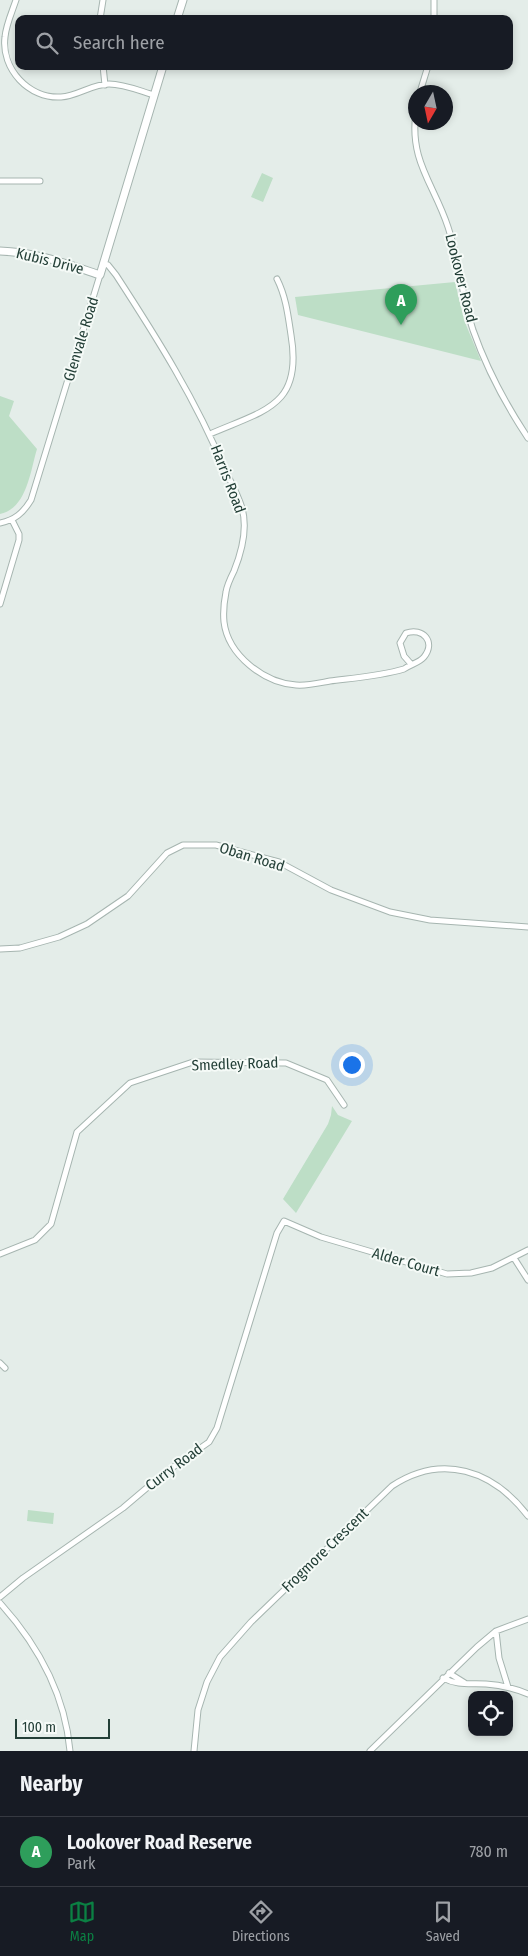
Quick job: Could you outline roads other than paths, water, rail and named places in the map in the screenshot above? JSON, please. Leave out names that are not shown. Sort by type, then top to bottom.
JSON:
[{"type":"street","points":[[16,0],[5,37],[5,47],[10,67],[22,83],[40,94],[60,97],[70,96],[105,85],[120,86],[154,96]]},
{"type":"street","points":[[101,15],[103,0]]},
{"type":"street","points":[[178,15],[183,0]]},
{"type":"street","points":[[434,0],[434,15]]},
{"type":"street","points":[[103,70],[105,85]]},
{"type":"street","name":"Glenvale Road","points":[[12,520],[24,512],[31,500],[162,70]]},
{"type":"street","points":[[422,85],[427,70]]},
{"type":"street","name":"Lookover Road","points":[[414,130],[416,150],[424,174],[448,226],[473,329],[488,364],[528,438]]},
{"type":"street","points":[[0,181],[40,181]]},
{"type":"street","name":"Kubis Drive","points":[[0,251],[36,255],[100,275]]},
{"type":"street","name":"Harris Road","points":[[104,264],[108,265],[116,275],[177,371],[210,434],[242,509],[245,529],[242,551],[226,589],[224,606],[224,624],[231,643],[242,658],[262,675],[282,683],[297,686],[397,671],[422,659],[429,648],[428,640],[424,634],[416,631],[406,633],[400,643],[404,656],[411,664]]},
{"type":"street","points":[[210,434],[271,407],[280,399],[292,378],[295,362],[293,346],[284,293],[277,279]]},
{"type":"street","points":[[0,523],[12,520],[19,534],[19,540],[0,604]]},
{"type":"street","name":"Oban Road","points":[[0,949],[28,946],[59,937],[87,924],[128,896],[167,853],[183,845],[216,845],[279,862],[331,890],[390,912],[430,920],[528,927]]},
{"type":"street","name":"Smedley Road","points":[[0,1254],[35,1240],[51,1224],[77,1132],[130,1082],[193,1062],[286,1062],[327,1080],[344,1105]]},
{"type":"street","name":"Alder Court","points":[[284,1220],[321,1237],[447,1274],[471,1274],[492,1268],[528,1250]]},
{"type":"street","name":"Curry Road","points":[[0,1597],[23,1578],[123,1508],[162,1475],[209,1442],[217,1428],[277,1233],[284,1220]]},
{"type":"street","points":[[514,1258],[528,1280]]},
{"type":"street","points":[[0,1363],[5,1368]]},
{"type":"street","name":"Frogmore Crescent","points":[[194,1751],[196,1723],[202,1695],[212,1670],[220,1657],[251,1622],[392,1486],[425,1471],[449,1469],[466,1471],[496,1484],[528,1516]]},
{"type":"street","points":[[0,1603],[30,1639],[49,1673],[61,1704],[70,1751]]},
{"type":"street","points":[[370,1751],[443,1678],[496,1631],[528,1618]]},
{"type":"street","points":[[496,1631],[501,1665],[508,1687]]},
{"type":"street","points":[[449,1673],[468,1684]]},
{"type":"street","points":[[443,1678],[456,1684],[508,1687],[528,1694]]},
{"type":"place","name":"Lookover Road Reserve","points":[[401,325]]}]
